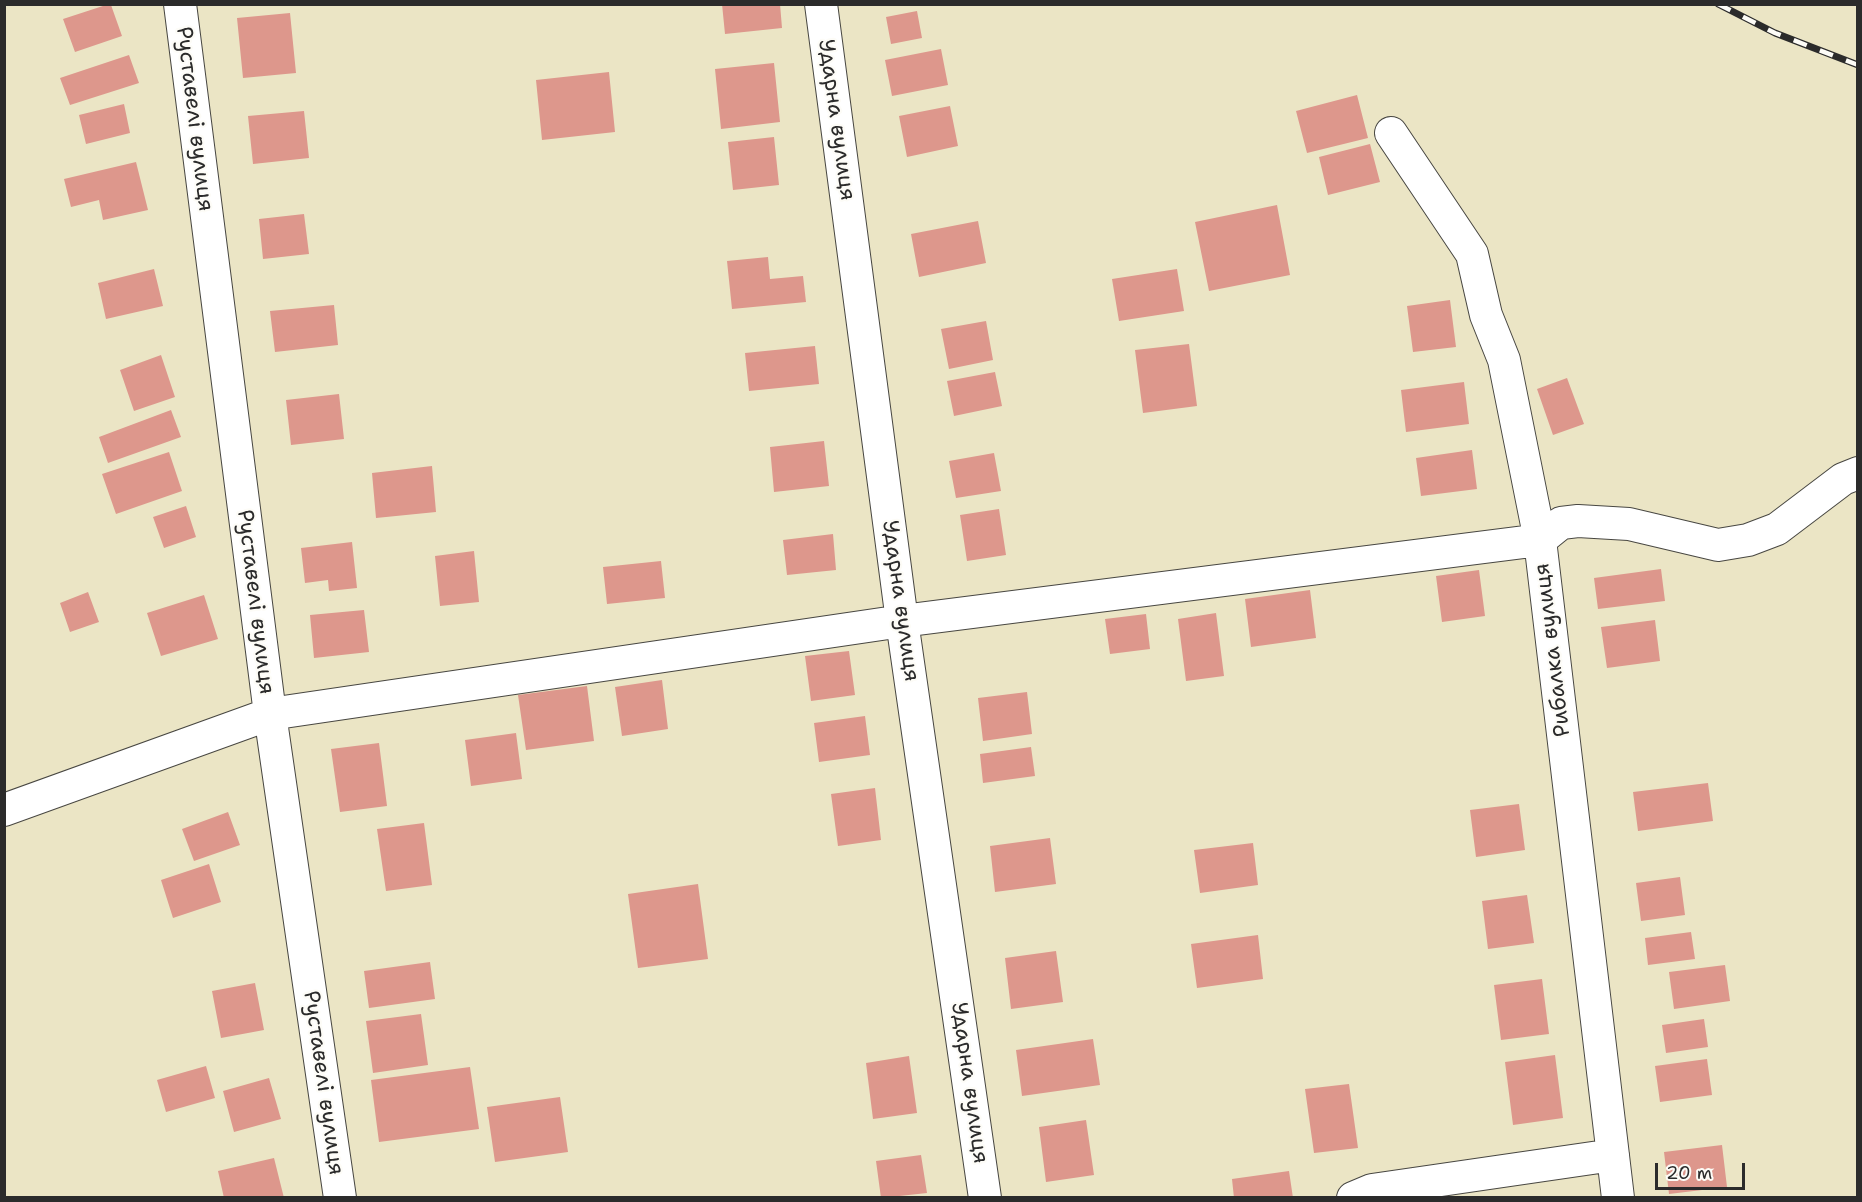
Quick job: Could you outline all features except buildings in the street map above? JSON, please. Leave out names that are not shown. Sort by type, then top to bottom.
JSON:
[{"type":"street","name":"Руставелі вулиця","points":[[180,4],[270,714],[340,1197]]},
{"type":"street","name":"Ударна вулиця","points":[[821,4],[902,621],[986,1197]]},
{"type":"street","name":"Рибалка вулиця","points":[[1391,133],[1472,254],[1486,315],[1504,360],[1540,540],[1618,1197]]},
{"type":"street","points":[[4,810],[270,714],[902,621],[1540,540],[1561,522],[1578,520],[1629,524],[1718,545],[1748,540],[1778,529],[1843,478],[1857,473]]},
{"type":"street","points":[[1353,1197],[1372,1190],[1613,1155]]},
{"type":"railway","points":[[1718,4],[1775,33],[1858,65]]}]
